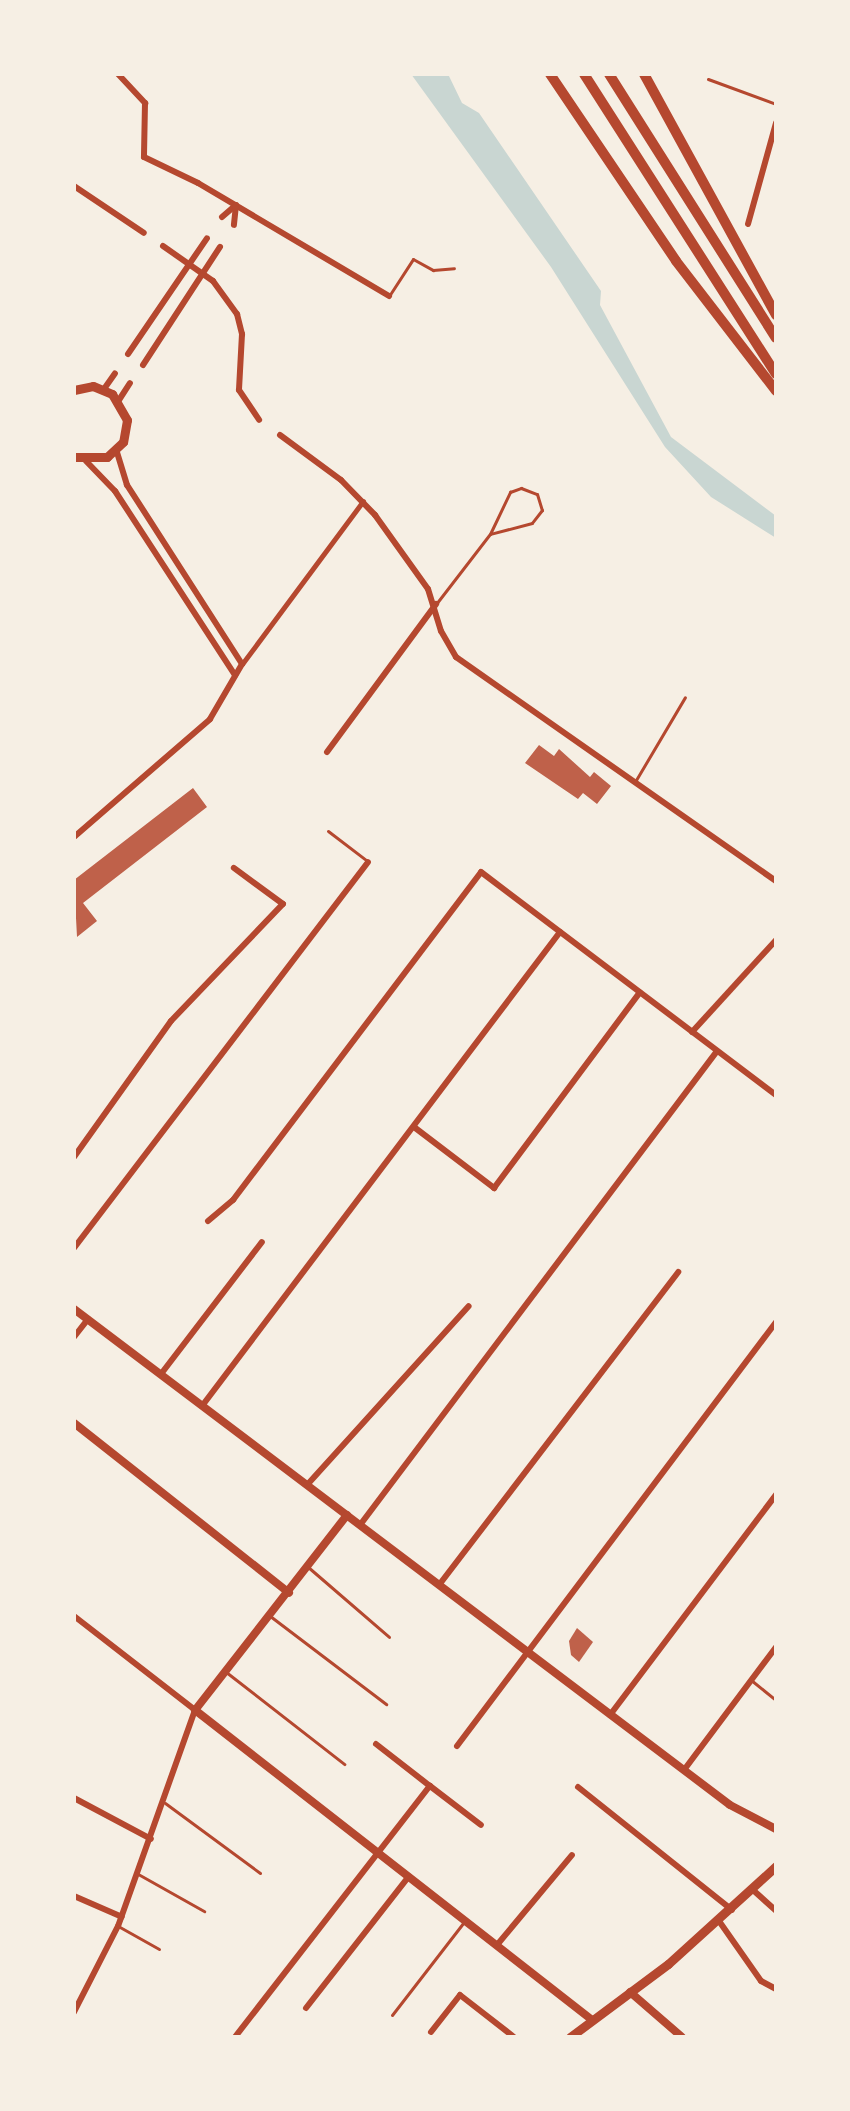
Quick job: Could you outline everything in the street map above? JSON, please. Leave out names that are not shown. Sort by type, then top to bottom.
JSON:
[{"type":"highway","points":[[550,74],[682,270],[776,391]]},
{"type":"highway","points":[[584,74],[776,374]]},
{"type":"highway","points":[[609,74],[776,338]]},
{"type":"highway","points":[[644,74],[776,315]]},
{"type":"main road","points":[[74,390],[104,389],[119,400],[126,431],[116,450],[79,460]]},
{"type":"main road","points":[[570,2037],[719,1921],[776,1866]]},
{"type":"street","points":[[118,74],[145,103],[140,154],[236,205],[389,296]]},
{"type":"street","points":[[748,224],[776,123]]},
{"type":"street","points":[[74,186],[144,233]]},
{"type":"street","points":[[222,217],[236,205]]},
{"type":"street","points":[[234,225],[236,205]]},
{"type":"street","points":[[128,354],[207,238]]},
{"type":"street","points":[[163,246],[203,273],[237,314],[242,334],[239,390],[259,420]]},
{"type":"street","points":[[143,365],[220,247]]},
{"type":"street","points":[[104,389],[115,373]]},
{"type":"street","points":[[119,400],[130,383]]},
{"type":"street","points":[[280,435],[363,501],[436,604],[441,631],[456,657],[775,878]]},
{"type":"street","points":[[116,450],[127,485],[242,664]]},
{"type":"street","points":[[79,460],[115,491],[235,675]]},
{"type":"street","points":[[74,837],[201,728],[242,664],[363,501]]},
{"type":"street","points":[[327,752],[436,604]]},
{"type":"street","points":[[74,1248],[368,862]]},
{"type":"street","points":[[74,1157],[171,1021],[283,904],[234,868]]},
{"type":"street","points":[[208,1221],[233,1200],[481,872],[776,1095]]},
{"type":"street","points":[[202,1406],[560,932]]},
{"type":"street","points":[[692,1032],[776,940]]},
{"type":"street","points":[[414,1127],[494,1188],[640,992]]},
{"type":"street","points":[[360,1525],[717,1051]]},
{"type":"street","points":[[161,1374],[262,1242]]},
{"type":"street","points":[[439,1585],[678,1272]]},
{"type":"street","points":[[307,1485],[469,1306]]},
{"type":"street","points":[[74,1309],[730,1805],[776,1829]]},
{"type":"street","points":[[74,1337],[88,1319]]},
{"type":"street","points":[[457,1746],[775,1327]]},
{"type":"street","points":[[74,1423],[289,1593]]},
{"type":"street","points":[[610,1715],[776,1495]]},
{"type":"street","points":[[74,2012],[122,1917],[165,1803],[182,1737],[195,1710],[347,1515]]},
{"type":"street","points":[[74,1616],[592,2020]]},
{"type":"street","points":[[684,1770],[776,1647]]},
{"type":"street","points":[[376,1744],[481,1825]]},
{"type":"street","points":[[235,2037],[430,1786]]},
{"type":"street","points":[[578,1787],[732,1910]]},
{"type":"street","points":[[74,1798],[151,1839]]},
{"type":"street","points":[[497,1945],[572,1855]]},
{"type":"street","points":[[306,2008],[409,1876]]},
{"type":"street","points":[[753,1890],[776,1911]]},
{"type":"street","points":[[74,1896],[122,1917]]},
{"type":"street","points":[[719,1921],[761,1981],[776,1989]]},
{"type":"street","points":[[630,1992],[682,2037]]},
{"type":"street","points":[[431,2032],[460,1995],[514,2037]]},
{"type":"lane","points":[[708,79],[776,104]]},
{"type":"lane","points":[[389,296],[413,259],[433,270],[454,268]]},
{"type":"lane","points":[[436,604],[490,534],[510,492],[521,488],[537,494],[538,518],[490,534]]},
{"type":"lane","points":[[635,782],[685,697]]},
{"type":"lane","points":[[328,831],[368,862]]},
{"type":"lane","points":[[308,1567],[389,1637]]},
{"type":"lane","points":[[270,1616],[386,1704]]},
{"type":"lane","points":[[226,1672],[344,1764]]},
{"type":"lane","points":[[751,1680],[776,1700]]},
{"type":"lane","points":[[165,1803],[260,1873]]},
{"type":"lane","points":[[138,1874],[204,1911]]},
{"type":"lane","points":[[392,2015],[465,1920]]},
{"type":"lane","points":[[118,1926],[159,1949]]},
{"type":"shaded area","points":[[411,74],[448,74],[462,103],[479,113],[601,291],[600,305],[671,437],[776,516],[776,538],[711,497],[665,447],[551,267]]},
{"type":"building","points":[[539,745],[554,756],[559,749],[590,777],[594,772],[611,786],[597,804],[583,793],[578,799],[525,763]]},
{"type":"building","points":[[193,788],[207,807],[83,903],[97,921],[77,937],[74,880]]},
{"type":"building","points":[[577,1628],[593,1642],[579,1662],[571,1655],[569,1641]]}]
